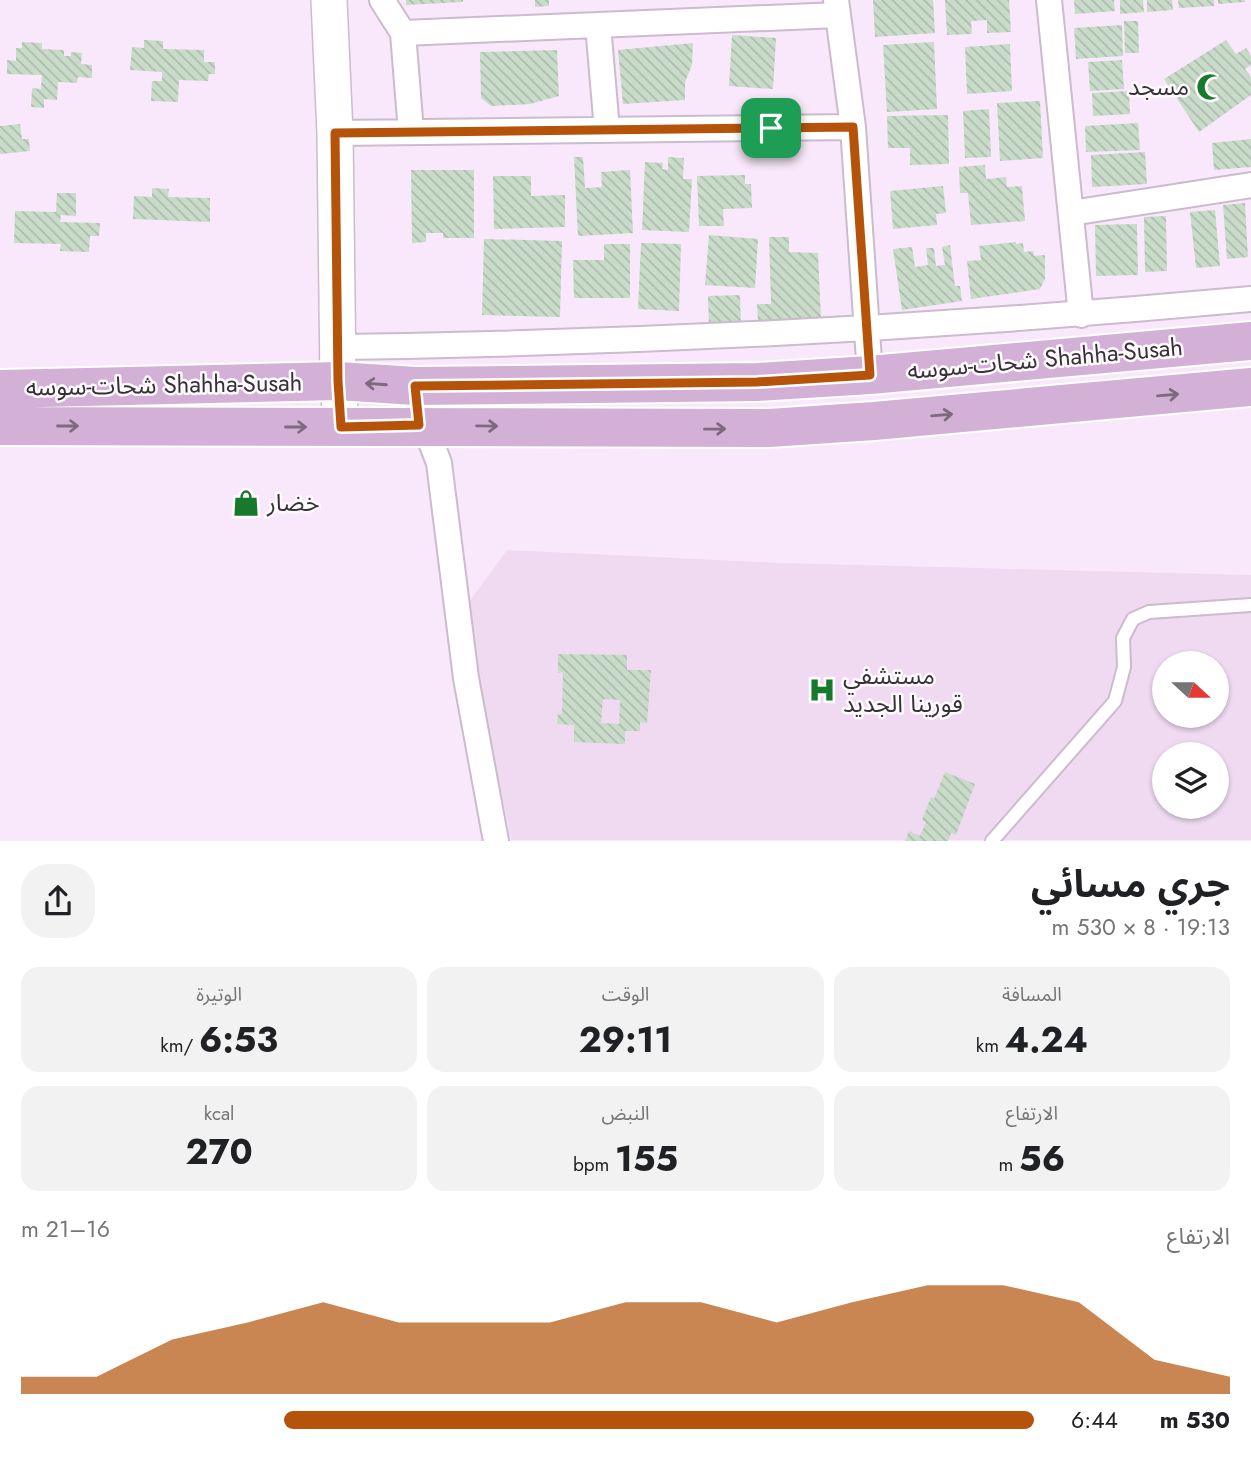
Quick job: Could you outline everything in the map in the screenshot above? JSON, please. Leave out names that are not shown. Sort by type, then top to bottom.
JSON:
[{"type":"main road","name":"شحات-سوسه Shahha-Susah","points":[[0,389],[338,364],[415,386],[744,383],[870,375],[1251,341]]},
{"type":"main road","name":"شحات-سوسه Shahha-Susah","points":[[0,426],[769,428],[1251,387]]},
{"type":"street","points":[[329,0],[335,133],[341,427]]},
{"type":"street","points":[[382,0],[403,33],[411,132]]},
{"type":"street","points":[[1049,0],[1081,314]]},
{"type":"street","points":[[403,33],[598,25],[837,8],[853,127],[869,329],[870,375]]},
{"type":"street","points":[[598,25],[607,130]]},
{"type":"street","points":[[335,133],[853,127]]},
{"type":"street","points":[[1071,213],[1251,185]]},
{"type":"street","points":[[338,364],[508,345],[869,329],[1251,299]]},
{"type":"street","points":[[415,386],[419,425],[431,442],[439,463],[466,678],[496,841]]},
{"type":"lane","points":[[992,841],[1115,701],[1124,667],[1123,638],[1133,619],[1149,612],[1251,605]]},
{"type":"shaded area","name":"مستشفي قورينا الجديد","points":[[507,550],[782,563],[1251,575],[1251,840],[511,840],[464,609]]},
{"type":"building","points":[[406,0],[463,0],[463,2],[406,5]]},
{"type":"building","points":[[535,0],[549,0],[549,6],[535,7]]},
{"type":"building","points":[[873,0],[933,0],[935,33],[875,37]]},
{"type":"building","points":[[945,0],[1009,0],[1011,32],[987,33],[987,20],[971,21],[972,34],[947,35]]},
{"type":"building","points":[[1074,0],[1114,0],[1115,11],[1075,14]]},
{"type":"building","points":[[1120,0],[1143,0],[1144,12],[1120,14]]},
{"type":"building","points":[[1147,0],[1172,0],[1173,10],[1147,12]]},
{"type":"building","points":[[1178,0],[1214,0],[1214,6],[1179,8]]},
{"type":"building","points":[[1218,0],[1245,0],[1245,2],[1218,4]]},
{"type":"building","points":[[1124,21],[1138,21],[1139,53],[1125,53]]},
{"type":"building","points":[[1122,25],[1123,56],[1076,59],[1074,28]]},
{"type":"building","points":[[732,35],[776,38],[773,89],[729,86]]},
{"type":"building","points":[[144,40],[163,41],[163,49],[204,50],[204,62],[215,62],[215,74],[209,74],[208,81],[179,80],[178,102],[151,101],[152,81],[162,81],[162,72],[130,70],[132,47],[144,48]]},
{"type":"building","name":"مسجد","points":[[1226,40],[1236,54],[1246,48],[1251,56],[1251,65],[1245,69],[1251,77],[1251,95],[1199,132],[1164,79]]},
{"type":"building","points":[[22,42],[42,43],[42,49],[64,50],[64,56],[71,56],[71,52],[82,53],[81,64],[92,65],[92,78],[78,77],[77,83],[58,82],[57,100],[44,99],[44,108],[31,107],[32,88],[41,89],[42,75],[7,74],[7,60],[16,61],[16,48],[22,48]]},
{"type":"building","points":[[934,42],[937,109],[887,112],[883,45]]},
{"type":"building","points":[[693,43],[692,65],[685,82],[685,100],[623,104],[618,50]]},
{"type":"building","points":[[1010,44],[1012,91],[967,94],[965,47]]},
{"type":"building","points":[[557,50],[559,96],[530,104],[491,106],[481,98],[480,52]]},
{"type":"building","points":[[1122,60],[1124,89],[1090,91],[1088,62]]},
{"type":"building","points":[[1129,91],[1130,114],[1093,116],[1092,93]]},
{"type":"building","points":[[1040,101],[1043,158],[1000,161],[997,103]]},
{"type":"building","points":[[989,109],[991,157],[965,158],[963,111]]},
{"type":"building","points":[[948,115],[949,164],[910,165],[910,148],[888,148],[887,116]]},
{"type":"building","points":[[1138,123],[1140,150],[1086,152],[1085,126]]},
{"type":"building","points":[[20,124],[22,139],[29,139],[30,151],[0,154],[0,126]]},
{"type":"building","points":[[1251,139],[1251,167],[1214,170],[1212,143]]},
{"type":"building","points":[[1145,152],[1147,184],[1092,187],[1091,155]]},
{"type":"building","points":[[574,157],[583,157],[585,188],[602,187],[601,172],[630,170],[633,233],[578,236]]},
{"type":"building","points":[[668,157],[684,158],[683,179],[692,179],[689,232],[642,230],[645,162],[663,163],[662,169],[668,170]]},
{"type":"building","points":[[985,165],[986,179],[1006,177],[1007,187],[1022,186],[1025,221],[971,225],[968,193],[960,193],[959,167]]},
{"type":"building","points":[[411,170],[474,170],[474,238],[443,238],[443,233],[426,233],[426,242],[412,243]]},
{"type":"building","points":[[745,175],[745,184],[751,184],[752,208],[723,209],[724,226],[699,226],[697,176]]},
{"type":"building","points":[[493,176],[531,176],[531,196],[565,195],[565,227],[494,229]]},
{"type":"building","points":[[943,186],[946,213],[936,214],[937,225],[893,229],[890,191]]},
{"type":"building","points":[[152,188],[169,189],[168,197],[210,198],[210,222],[133,219],[134,196],[152,197]]},
{"type":"building","points":[[57,193],[76,193],[76,216],[61,215],[60,222],[100,223],[99,236],[90,236],[89,252],[60,251],[61,244],[14,243],[15,211],[56,212]]},
{"type":"building","points":[[1245,203],[1248,257],[1227,259],[1223,205]]},
{"type":"building","points":[[1215,210],[1220,266],[1196,268],[1190,212]]},
{"type":"building","points":[[1166,216],[1167,271],[1145,272],[1144,217]]},
{"type":"building","points":[[1137,224],[1138,275],[1096,276],[1095,225]]},
{"type":"building","points":[[709,235],[758,239],[755,288],[705,285]]},
{"type":"building","points":[[769,237],[789,237],[789,252],[818,253],[821,319],[758,321],[757,304],[771,304]]},
{"type":"building","points":[[484,239],[562,241],[560,317],[482,315]]},
{"type":"building","points":[[641,243],[681,244],[679,311],[638,309]]},
{"type":"building","points":[[1023,243],[1024,252],[1033,251],[1034,256],[1045,255],[1045,279],[1040,289],[971,299],[967,261],[981,260],[979,246]]},
{"type":"building","points":[[604,244],[630,244],[630,298],[574,298],[573,260],[604,260]]},
{"type":"building","points":[[950,245],[955,286],[960,286],[962,301],[902,310],[893,249],[912,247],[915,267],[928,265],[926,248],[934,248],[936,266],[945,265],[942,247]]},
{"type":"building","points":[[740,295],[741,327],[709,327],[708,296]]},
{"type":"building","points":[[558,654],[627,655],[627,670],[651,670],[647,723],[640,722],[640,731],[625,731],[625,744],[574,742],[574,725],[557,724],[558,714],[562,714],[563,672],[558,673]],"holes":[[[603,699],[620,700],[619,724],[601,723]]]},
{"type":"building","points":[[945,772],[975,784],[956,835],[951,833],[948,841],[905,841],[909,831],[920,836],[926,822],[922,820]]},
{"type":"place","name":"مسجد","points":[[1210,87]]},
{"type":"place","name":"خضار","points":[[246,503]]},
{"type":"place","name":"مستشفي قورينا الجديد","points":[[822,690]]},
{"type":"route","points":[[853,127],[869,329],[870,375],[757,382],[415,386],[419,425],[341,427],[335,133],[771,128],[853,127]]}]
